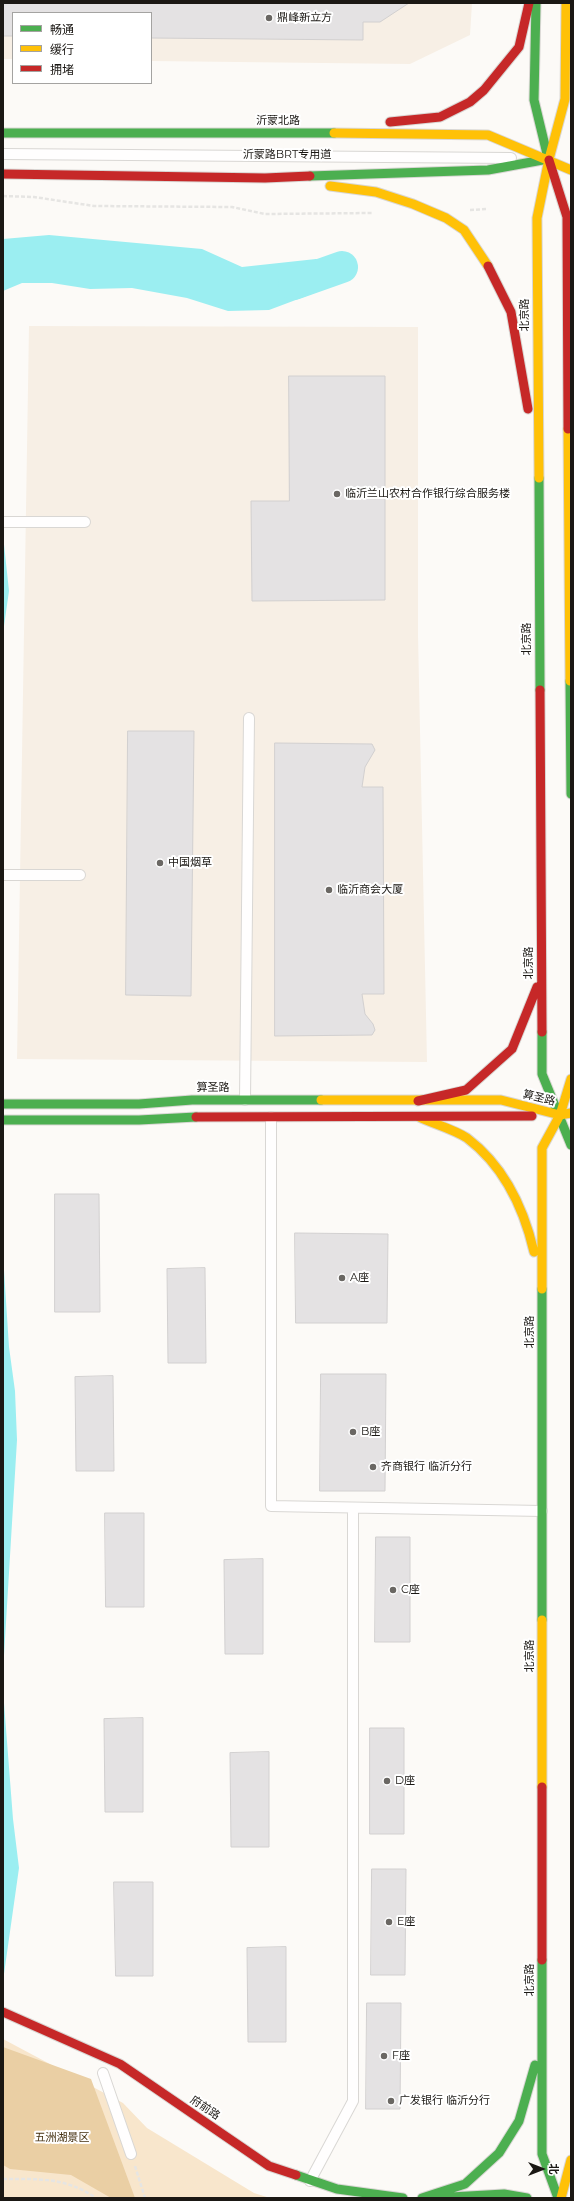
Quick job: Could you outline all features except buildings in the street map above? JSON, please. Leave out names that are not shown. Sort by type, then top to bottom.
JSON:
[{"type":"main road","points":[[290,133],[440,116],[470,102],[484,90],[519,47],[529,3]]},
{"type":"main road","name":"北京路","points":[[536,3],[534,100],[548,159],[568,217],[571,794]]},
{"type":"main road","name":"北京路","points":[[566,3],[565,99],[548,159],[537,218],[542,1074],[571,1145]]},
{"type":"main road","name":"沂蒙北路","points":[[3,133],[488,135],[571,170]]},
{"type":"main road","points":[[3,174],[265,178],[488,170],[548,159]]},
{"type":"main road","points":[[265,178],[376,192],[413,204],[446,218],[464,230],[485,259],[511,312],[539,474]]},
{"type":"main road","points":[[569,502],[571,491]]},
{"type":"main road","points":[[418,1100],[466,1090],[512,1049],[542,977]]},
{"type":"main road","name":"北京路","points":[[558,2198],[542,2154],[542,1148],[560,1115],[571,1079]]},
{"type":"main road","name":"算圣路","points":[[3,1104],[139,1104],[192,1100],[501,1100],[560,1115]]},
{"type":"main road","points":[[560,1115],[571,1115]]},
{"type":"main road","name":"算圣路","points":[[3,1120],[139,1120],[204,1117],[420,1117],[560,1115]]},
{"type":"main road","points":[[420,1117],[466,1138],[487,1158],[513,1191],[528,1226],[542,1292]]},
{"type":"main road","name":"府前路","points":[[3,2012],[58,2035],[86,2050],[120,2064],[269,2166],[337,2189],[403,2198]]},
{"type":"main road","points":[[422,2198],[465,2184],[499,2153],[519,2120],[542,2041]]},
{"type":"main road","points":[[92,2068],[108,2075]]},
{"type":"main road","points":[[561,2198],[571,2160]]},
{"type":"main road","points":[[431,2198],[504,2194],[527,2198]]},
{"type":"lane","name":"沂蒙路BRT专用道","points":[[3,154],[488,157],[548,159],[567,157]]},
{"type":"lane","points":[[8,522],[85,522]]},
{"type":"lane","points":[[245,1100],[249,718]]},
{"type":"lane","points":[[3,875],[80,875]]},
{"type":"lane","points":[[271,1117],[271,1506],[542,1511]]},
{"type":"lane","points":[[310,2181],[353,2101],[353,1508]]},
{"type":"lane","points":[[108,2075],[131,2154]]},
{"type":"path","points":[[3,196],[34,197],[94,206],[232,207],[265,214],[376,213]]},
{"type":"path","points":[[463,210],[487,209]]},
{"type":"path","points":[[131,2154],[145,2198]]},
{"type":"path","points":[[3,2179],[57,2180],[87,2192],[96,2198]]},
{"type":"shaded area","points":[[3,3],[472,3],[470,35],[410,64],[152,61],[152,12],[12,12],[12,59],[3,59]]},
{"type":"shaded area","points":[[29,326],[418,327],[418,635],[427,1062],[17,1059]]},
{"type":"green space","name":"五洲湖景区","points":[[3,2039],[123,2103],[147,2128],[254,2193],[270,2198],[3,2198]]},
{"type":"green space","points":[[3,2047],[91,2079],[135,2198],[111,2198],[71,2175],[10,2169],[3,2165]]},
{"type":"water","points":[[49,235],[202,249],[242,267],[316,259],[336,268],[326,284],[317,292],[269,310],[228,311],[187,298],[132,288],[90,289],[52,283],[22,283],[3,291],[3,239]]},
{"type":"water","points":[[3,535],[9,591],[3,633]]},
{"type":"water","points":[[3,1255],[9,1347],[15,1391],[17,1440],[3,1672]]},
{"type":"water","points":[[3,1690],[13,1819],[19,1868],[3,1981]]},
{"type":"waterway","points":[[294,284],[342,267]]},
{"type":"traffic: fast","points":[[536,3],[534,100],[548,158]]},
{"type":"traffic: fast","points":[[3,133],[334,133]]},
{"type":"traffic: fast","points":[[310,176],[488,170],[548,159]]},
{"type":"traffic: fast","points":[[539,478],[540,690]]},
{"type":"traffic: fast","points":[[570,681],[571,794]]},
{"type":"traffic: fast","points":[[542,1032],[542,1074],[571,1145]]},
{"type":"traffic: fast","points":[[3,1104],[139,1104],[192,1100],[321,1100]]},
{"type":"traffic: fast","points":[[3,1120],[139,1120],[196,1117]]},
{"type":"traffic: fast","points":[[542,1289],[542,1620]]},
{"type":"traffic: fast","points":[[542,1960],[542,2154],[558,2198]]},
{"type":"traffic: fast","points":[[422,2198],[465,2184],[499,2153],[519,2121],[535,2065]]},
{"type":"traffic: fast","points":[[296,2175],[337,2189],[403,2198]]},
{"type":"traffic: fast","points":[[433,2198],[504,2194],[527,2198]]},
{"type":"traffic: slow","points":[[549,159],[565,99],[566,3]]},
{"type":"traffic: slow","points":[[334,133],[488,135],[571,170]]},
{"type":"traffic: slow","points":[[539,478],[537,218],[549,159]]},
{"type":"traffic: slow","points":[[330,186],[376,192],[413,204],[446,218],[464,230],[488,266]]},
{"type":"traffic: slow","points":[[568,429],[570,681]]},
{"type":"traffic: slow","points":[[542,1289],[542,1148],[560,1115],[571,1079]]},
{"type":"traffic: slow","points":[[321,1100],[501,1100],[560,1115],[571,1113]]},
{"type":"traffic: slow","points":[[419,1117],[467,1138],[492,1162],[511,1189],[525,1220],[534,1252]]},
{"type":"traffic: slow","points":[[542,1620],[542,1787]]},
{"type":"traffic: slow","points":[[561,2198],[571,2160]]},
{"type":"traffic: jam","points":[[390,122],[440,117],[470,102],[484,90],[519,47],[529,3]]},
{"type":"traffic: jam","points":[[549,160],[567,217],[568,429]]},
{"type":"traffic: jam","points":[[3,174],[265,178],[310,176]]},
{"type":"traffic: jam","points":[[488,266],[511,312],[528,409]]},
{"type":"traffic: jam","points":[[540,690],[542,1032]]},
{"type":"traffic: jam","points":[[418,1101],[466,1090],[512,1049],[537,987]]},
{"type":"traffic: jam","points":[[196,1117],[532,1116]]},
{"type":"traffic: jam","points":[[542,1787],[542,1960]]},
{"type":"traffic: jam","points":[[3,2012],[120,2064],[269,2166],[296,2175]]},
{"type":"place","name":"鼎峰新立方","points":[[269,18]]},
{"type":"place","name":"临沂兰山农村合作银行综合服务楼","points":[[337,494]]},
{"type":"place","name":"中国烟草","points":[[160,863]]},
{"type":"place","name":"临沂商会大厦","points":[[329,890]]},
{"type":"place","name":"A座","points":[[342,1278]]},
{"type":"place","name":"B座","points":[[353,1432]]},
{"type":"place","name":"齐商银行 临沂分行","points":[[373,1467]]},
{"type":"place","name":"C座","points":[[393,1590]]},
{"type":"place","name":"D座","points":[[387,1781]]},
{"type":"place","name":"E座","points":[[389,1922]]},
{"type":"place","name":"F座","points":[[384,2056]]},
{"type":"place","name":"广发银行 临沂分行","points":[[391,2101]]}]
